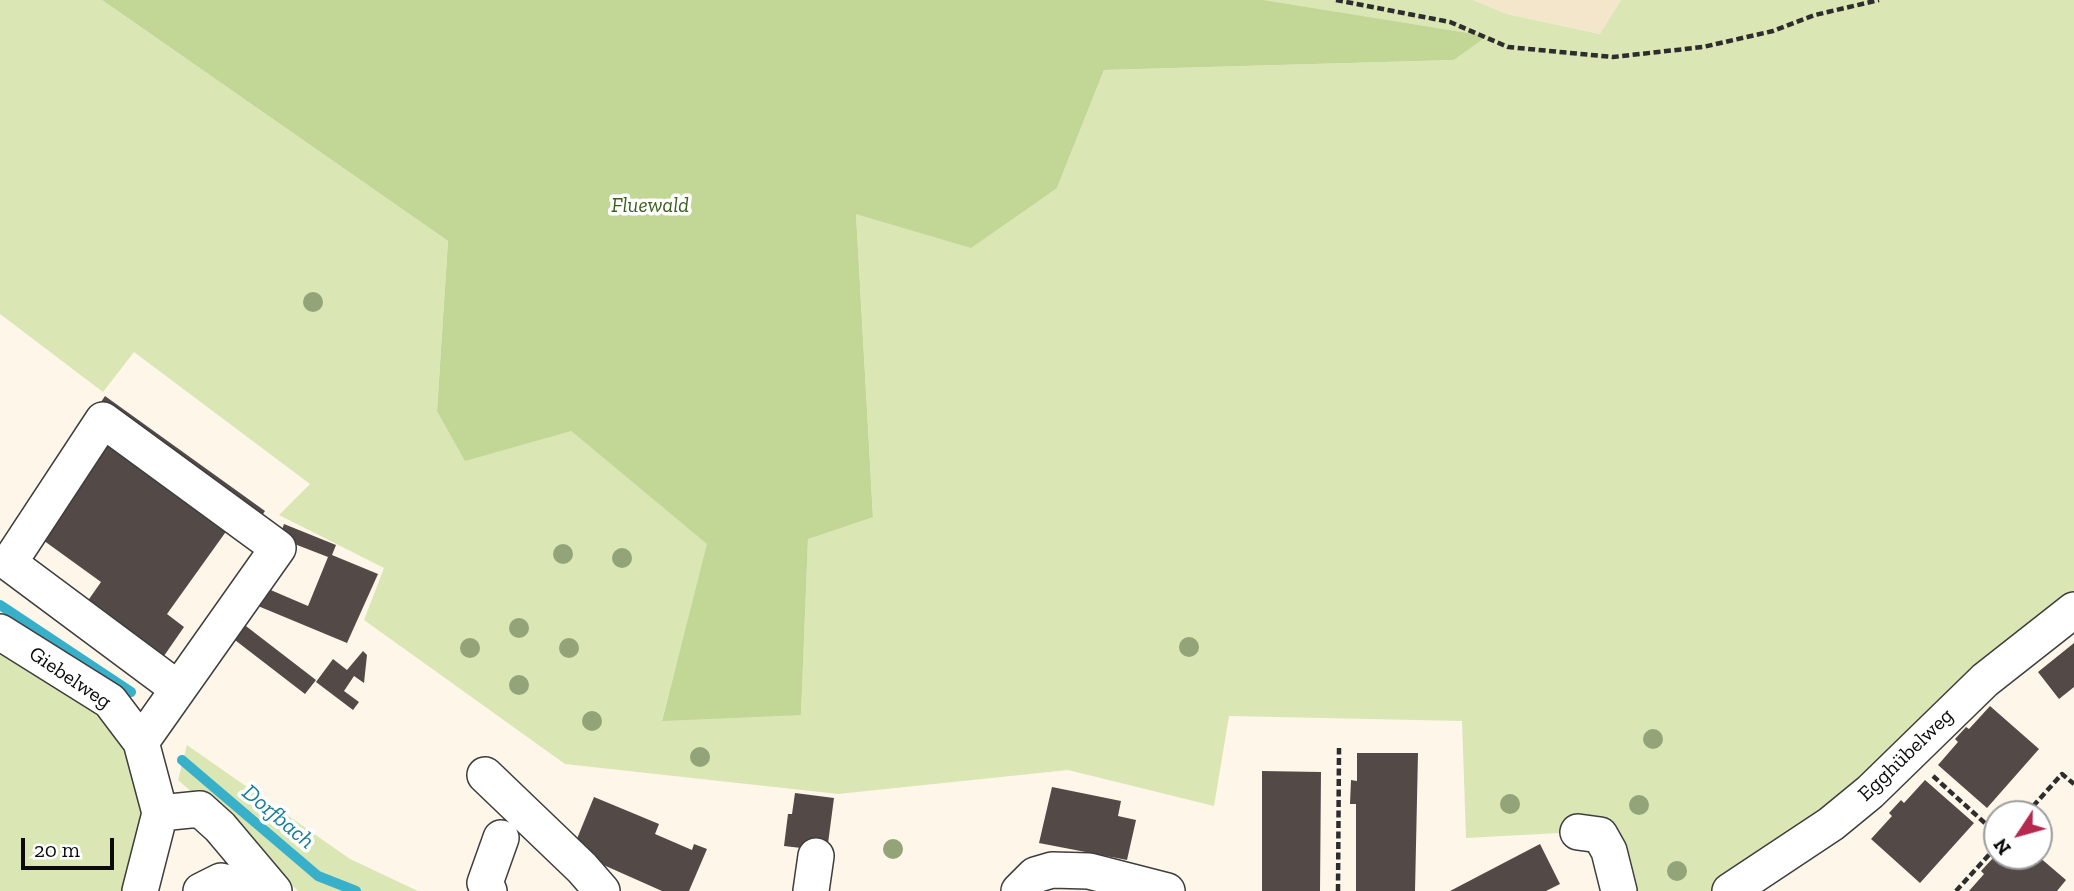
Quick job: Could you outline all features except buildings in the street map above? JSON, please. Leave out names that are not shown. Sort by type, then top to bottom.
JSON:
[{"type":"street","points":[[141,741],[278,548],[103,420],[9,563],[177,688]]},
{"type":"street","name":"Egghübelweg","points":[[1730,891],[1831,824],[1870,792],[1985,680],[2074,610]]},
{"type":"street","name":"Giebelweg","points":[[0,632],[110,701],[141,741],[160,813],[140,891]]},
{"type":"street","points":[[485,775],[582,867],[602,891]]},
{"type":"street","points":[[160,813],[201,809],[220,827],[274,891]]},
{"type":"street","points":[[1578,832],[1601,835],[1609,851],[1619,891]]},
{"type":"street","points":[[489,891],[485,883],[501,838]]},
{"type":"street","points":[[811,891],[816,856]]},
{"type":"street","points":[[1019,891],[1035,876],[1052,870],[1089,871],[1167,891]]},
{"type":"street","points":[[201,891],[221,881],[239,885],[246,891]]},
{"type":"path","points":[[1336,0],[1450,22],[1508,47],[1613,57],[1703,47],[1773,32],[1815,15],[1879,0]]},
{"type":"path","points":[[1338,891],[1339,748]]},
{"type":"path","points":[[1908,754],[1983,821]]},
{"type":"path","points":[[2039,800],[2062,774],[2074,784]]},
{"type":"path","points":[[1956,891],[1983,861]]},
{"type":"shaded area","points":[[1473,0],[1621,0],[1601,34],[1507,14]]},
{"type":"green space","points":[[0,0],[102,0],[448,241],[437,411],[571,431],[708,544],[662,720],[801,714],[808,538],[873,516],[856,214],[1057,188],[1104,70],[1454,60],[1486,36],[1264,0],[1473,0],[1507,14],[1600,34],[1621,0],[2074,0],[2074,610],[1730,891],[1619,891],[1578,832],[1466,838],[1462,721],[1229,716],[1214,806],[1068,770],[838,794],[565,764],[364,620],[384,568],[279,515],[310,484],[134,352],[103,392],[0,314]]},
{"type":"green space","name":"Fluewald","points":[[102,0],[1264,0],[1487,36],[1454,60],[1104,70],[1057,188],[971,248],[856,214],[873,517],[808,539],[801,715],[662,721],[707,544],[571,431],[465,461],[437,411],[448,241]]},
{"type":"green space","points":[[0,632],[110,701],[160,813],[140,891],[0,891]]},
{"type":"green space","points":[[187,745],[350,859],[418,891],[298,891],[178,780]]},
{"type":"waterway","name":"Dorfbach","points":[[0,605],[131,692]]},
{"type":"waterway","name":"Dorfbach","points":[[182,760],[318,876],[356,891]]}]
